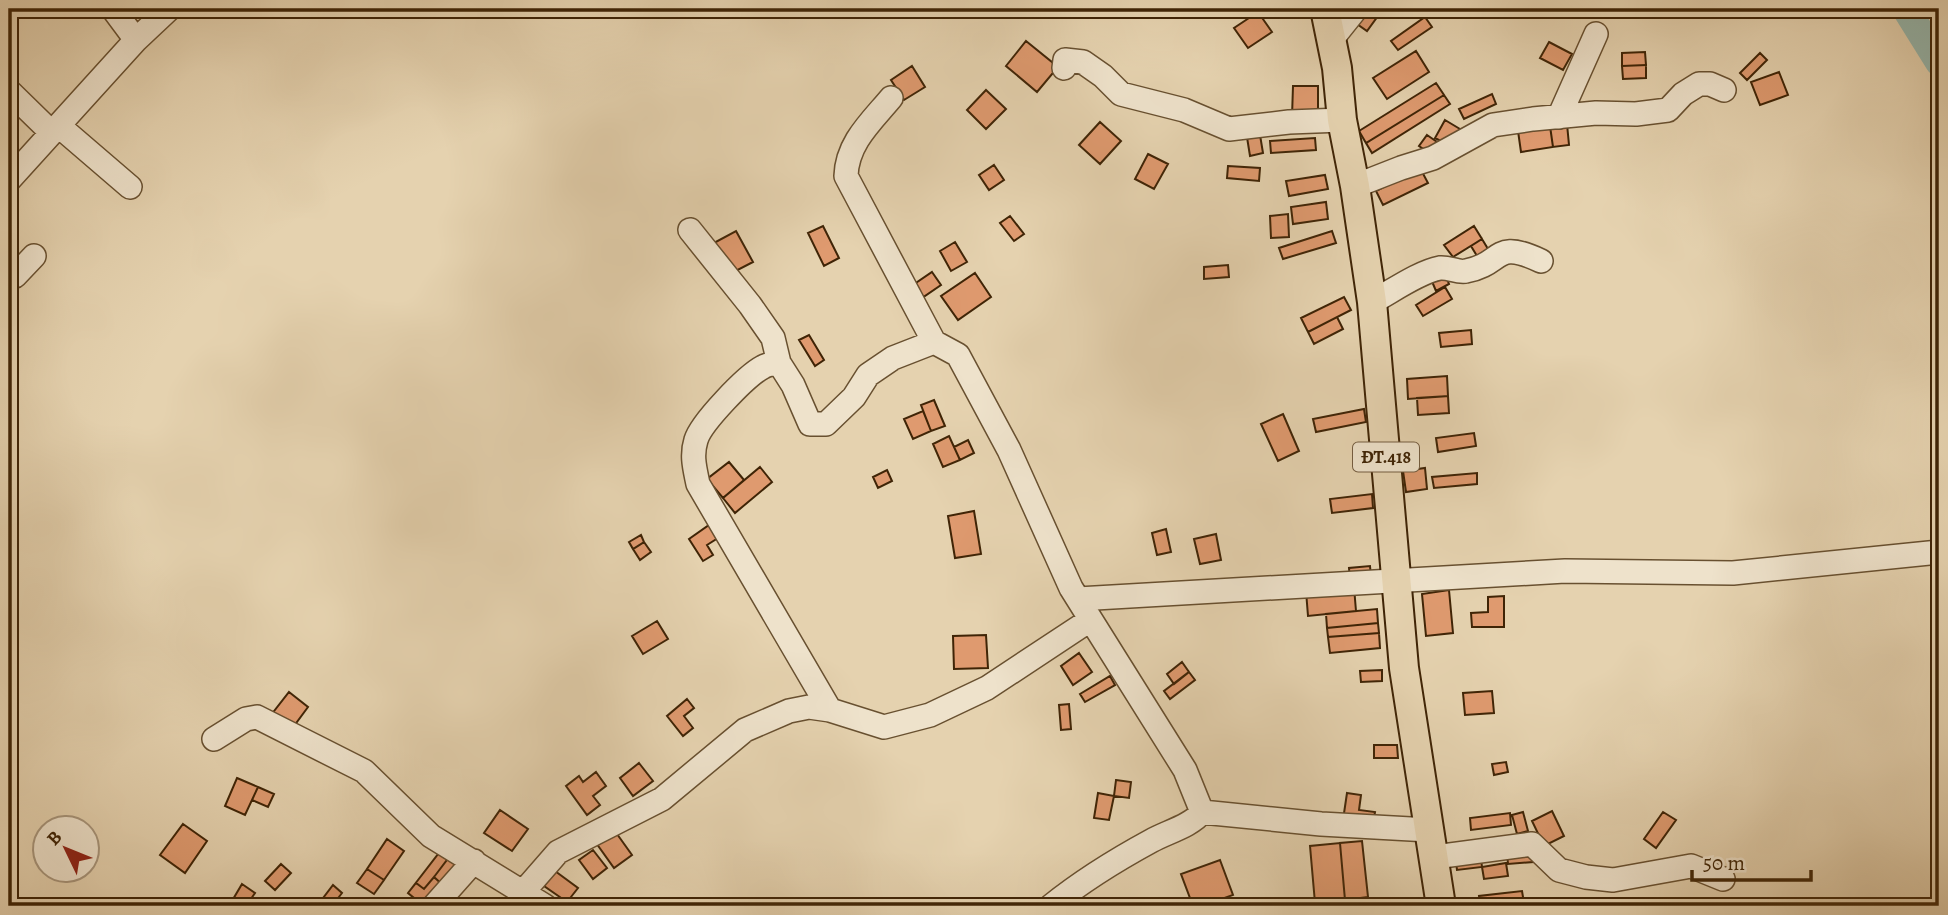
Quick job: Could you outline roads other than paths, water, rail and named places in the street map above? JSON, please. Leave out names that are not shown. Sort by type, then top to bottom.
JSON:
[{"type":"main road","name":"ĐT.418","points":[[1325,9],[1332,38],[1342,120],[1372,302],[1404,668],[1441,906]]},
{"type":"street","points":[[113,9],[136,40]]},
{"type":"street","points":[[9,180],[136,40],[169,9]]},
{"type":"street","points":[[1332,38],[1356,9]]},
{"type":"street","points":[[1559,117],[1596,34]]},
{"type":"street","points":[[1064,68],[1065,60],[1083,62],[1103,76],[1121,94],[1184,110],[1229,130],[1289,122],[1342,120]]},
{"type":"street","points":[[1355,186],[1433,158],[1493,125],[1597,113],[1636,114],[1668,110],[1699,84],[1710,84],[1724,90]]},
{"type":"street","points":[[9,91],[130,187]]},
{"type":"street","points":[[891,98],[851,149],[846,162],[846,176],[934,342],[958,355],[1009,450],[1078,599],[1185,770],[1202,812]]},
{"type":"street","points":[[690,230],[773,338],[779,363],[793,385],[810,424],[826,424],[854,397],[868,375],[893,358],[934,342]]},
{"type":"street","points":[[1372,302],[1431,270],[1444,267],[1464,272],[1511,250],[1541,261]]},
{"type":"street","points":[[9,278],[15,276],[34,256]]},
{"type":"street","points":[[779,363],[757,371],[709,419],[696,438],[692,457],[698,484],[830,710]]},
{"type":"street","points":[[1078,599],[1565,571],[1733,573],[1939,552]]},
{"type":"street","points":[[524,891],[558,852],[662,799],[745,730],[789,711],[809,707],[830,710],[884,727],[930,715],[987,688],[1090,620]]},
{"type":"street","points":[[214,739],[246,719],[257,717],[364,771],[431,836],[545,906]]},
{"type":"street","points":[[1202,812],[1321,824],[1432,843],[1532,844],[1559,870],[1586,877],[1613,880],[1690,866],[1723,879]]},
{"type":"street","points":[[1051,906],[1109,864],[1195,820],[1202,812]]},
{"type":"street","points":[[433,906],[474,861]]},
{"type":"waterway","points":[[1906,9],[1939,62]]}]
